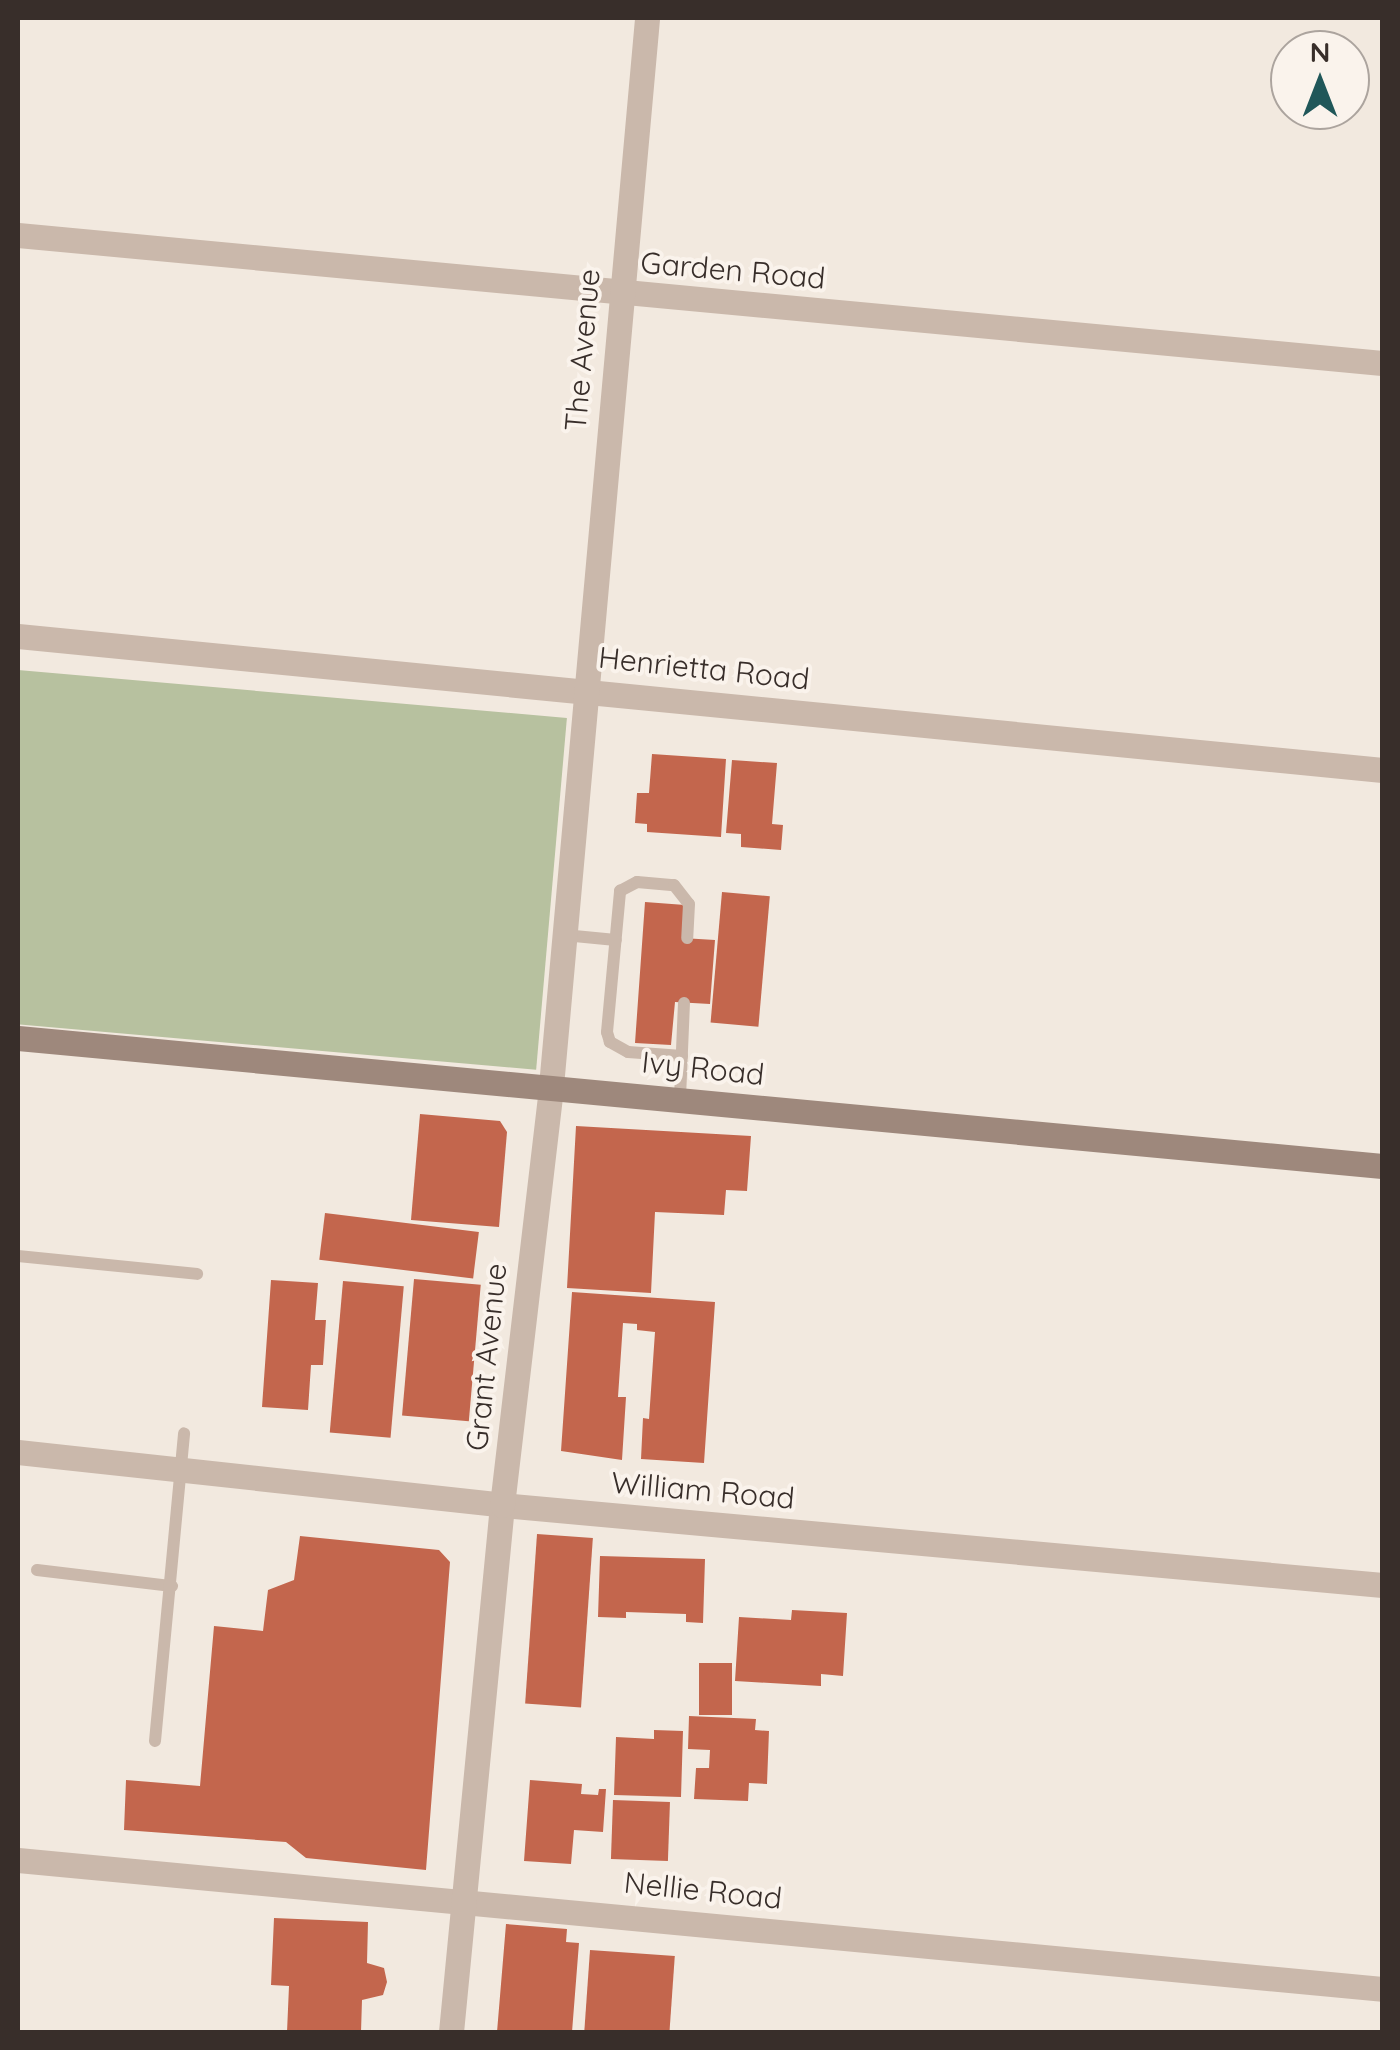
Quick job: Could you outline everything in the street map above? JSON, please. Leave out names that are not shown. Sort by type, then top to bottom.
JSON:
[{"type":"main road","name":"Ivy Road","points":[[18,1038],[1382,1166]]},
{"type":"street","name":"The Avenue","points":[[586,688],[647,18]]},
{"type":"street","name":"Garden Road","points":[[18,235],[1382,363]]},
{"type":"street","name":"Henrietta Road","points":[[18,636],[586,688],[1382,770]]},
{"type":"street","name":"Grant Avenue","points":[[450,2032],[502,1504],[551,1086],[586,688]]},
{"type":"street","name":"William Road","points":[[18,1452],[502,1504],[1382,1584]]},
{"type":"street","name":"Nellie Road","points":[[18,1860],[1382,1989]]},
{"type":"lane","points":[[682,1056],[628,1052],[610,1042],[607,1032],[620,891],[636,882],[674,885],[689,904],[687,938]]},
{"type":"lane","points":[[564,935],[616,940]]},
{"type":"lane","points":[[680,1098],[684,1003]]},
{"type":"lane","points":[[18,1256],[197,1274]]},
{"type":"lane","points":[[155,1741],[184,1433]]},
{"type":"lane","points":[[37,1570],[172,1586]]},
{"type":"green space","points":[[18,670],[567,718],[536,1070],[18,1024]]},
{"type":"building","points":[[652,754],[726,759],[721,837],[647,832],[647,824],[635,823],[637,793],[649,793]]},
{"type":"building","points":[[732,760],[777,763],[772,824],[783,825],[781,850],[741,847],[741,834],[726,833]]},
{"type":"building","points":[[722,892],[770,896],[758,1027],[711,1023]]},
{"type":"building","points":[[645,902],[685,905],[682,938],[715,940],[710,1004],[675,1002],[671,1045],[635,1043]]},
{"type":"building","points":[[420,1114],[500,1121],[507,1132],[499,1227],[411,1220]]},
{"type":"building","points":[[576,1126],[751,1136],[747,1191],[726,1190],[724,1215],[655,1212],[651,1293],[567,1288]]},
{"type":"building","points":[[325,1213],[479,1232],[473,1279],[319,1260]]},
{"type":"building","points":[[414,1279],[481,1285],[469,1421],[402,1415]]},
{"type":"building","points":[[271,1280],[318,1283],[315,1320],[326,1320],[323,1365],[311,1365],[308,1410],[262,1407]]},
{"type":"building","points":[[343,1281],[404,1286],[391,1438],[330,1432]]},
{"type":"building","points":[[572,1292],[715,1302],[704,1463],[641,1459],[643,1418],[649,1419],[655,1332],[637,1330],[637,1324],[623,1323],[618,1397],[626,1397],[622,1460],[561,1451]]},
{"type":"building","points":[[537,1534],[593,1538],[581,1707],[525,1704]]},
{"type":"building","points":[[300,1536],[439,1550],[450,1562],[426,1870],[306,1858],[286,1842],[124,1830],[126,1780],[200,1786],[214,1626],[263,1631],[268,1590],[294,1580]]},
{"type":"building","points":[[600,1556],[705,1559],[703,1623],[686,1622],[686,1614],[626,1612],[626,1618],[598,1617]]},
{"type":"building","points":[[792,1610],[847,1613],[843,1676],[821,1674],[821,1686],[735,1681],[739,1617],[791,1620]]},
{"type":"building","points":[[699,1663],[732,1663],[732,1715],[699,1715]]},
{"type":"building","points":[[689,1716],[756,1719],[755,1730],[769,1731],[767,1784],[749,1783],[748,1801],[694,1799],[696,1768],[709,1768],[710,1750],[688,1749]]},
{"type":"building","points":[[654,1730],[683,1731],[681,1797],[614,1795],[616,1737],[654,1739]]},
{"type":"building","points":[[530,1780],[582,1784],[581,1794],[598,1795],[599,1789],[606,1789],[603,1832],[574,1830],[571,1864],[524,1861]]},
{"type":"building","points":[[613,1800],[670,1802],[668,1861],[611,1859]]},
{"type":"building","points":[[274,1918],[368,1922],[367,1963],[384,1968],[387,1982],[383,1995],[362,2000],[361,2032],[287,2032],[289,1986],[271,1985]]},
{"type":"building","points":[[506,1924],[567,1929],[566,1942],[579,1943],[572,2032],[497,2032]]},
{"type":"building","points":[[590,1950],[675,1956],[669,2032],[584,2032]]}]
